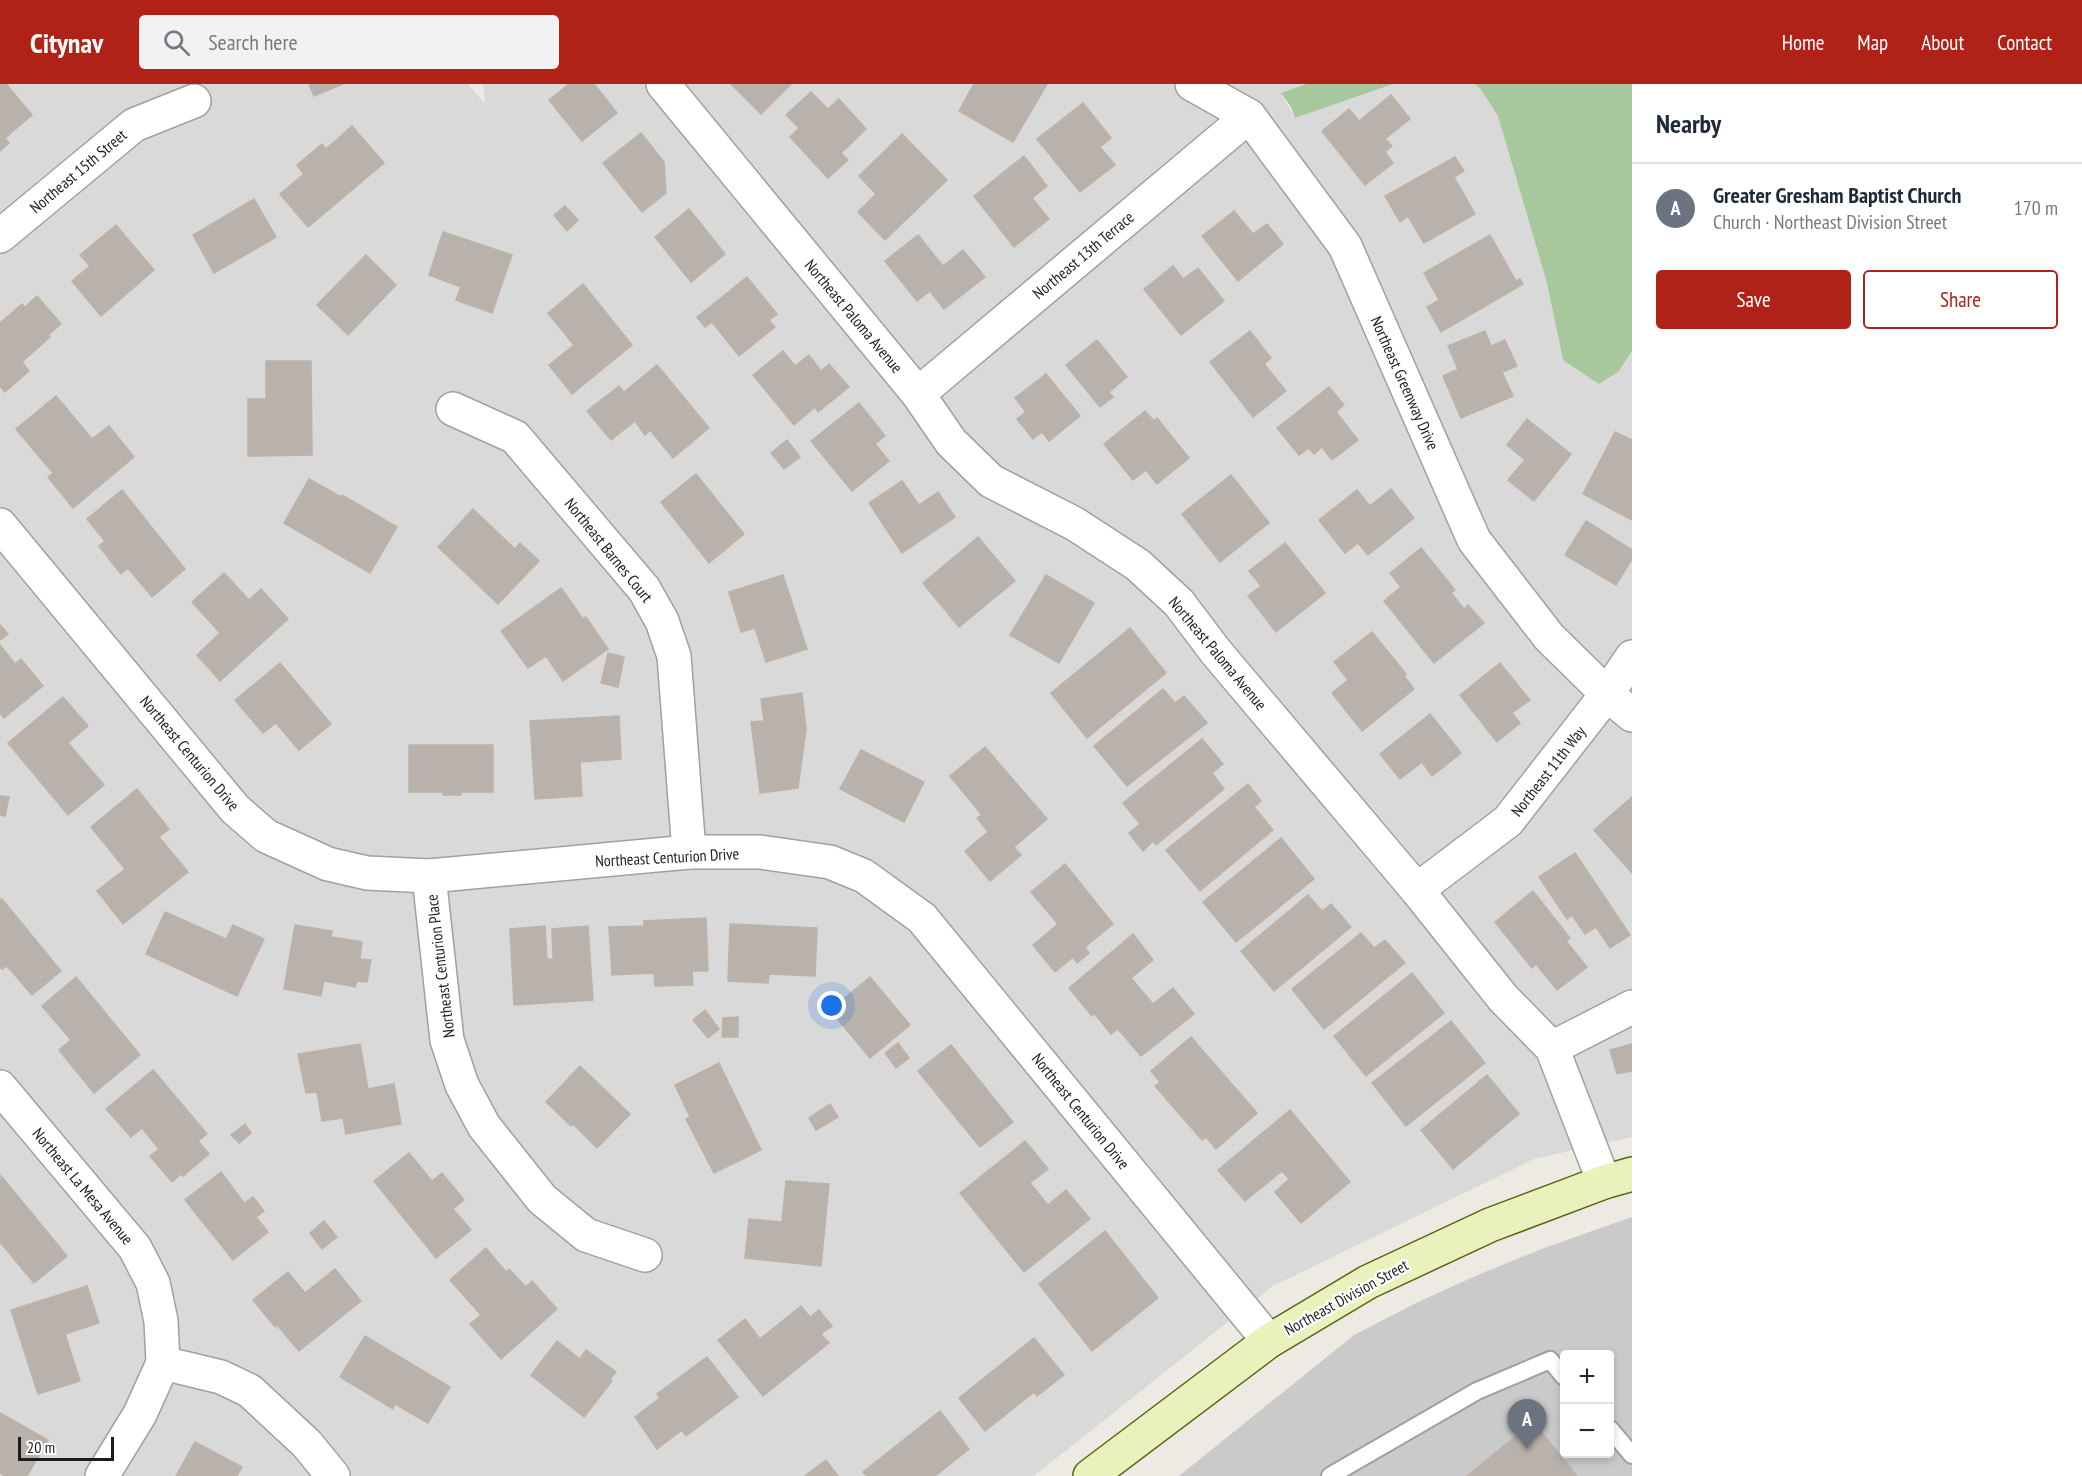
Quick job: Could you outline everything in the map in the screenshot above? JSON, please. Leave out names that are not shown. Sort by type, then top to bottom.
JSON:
[{"type":"street","name":"Northeast Paloma Avenue","points":[[663,84],[918,394],[951,442],[991,481],[1075,524],[1138,565],[1179,603],[1216,652],[1417,890],[1503,998],[1552,1048],[1618,1178]]},
{"type":"street","name":"Northeast Greenway Drive","points":[[1192,84],[1249,116],[1345,246],[1474,540],[1549,637],[1607,694],[1632,715]]},
{"type":"street","name":"Northeast 15th Street","points":[[0,236],[134,125],[194,101]]},
{"type":"street","name":"Northeast 13th Terrace","points":[[918,394],[1249,116]]},
{"type":"street","name":"Northeast Barnes Court","points":[[453,410],[515,437],[638,582],[662,621],[674,656],[677,677],[689,852]]},
{"type":"street","name":"Northeast Centurion Drive","points":[[0,525],[235,809],[266,836],[328,864],[367,873],[429,876],[689,852],[760,852],[830,862],[864,876],[922,918],[1269,1341]]},
{"type":"street","name":"Northeast 11th Way","points":[[1417,890],[1508,821],[1607,694],[1632,657]]},
{"type":"street","name":"Northeast Centurion Place","points":[[429,876],[447,1040],[462,1085],[484,1126],[542,1199],[586,1235],[645,1255]]},
{"type":"street","points":[[1552,1048],[1632,1007]]},
{"type":"street","name":"Northeast La Mesa Avenue","points":[[0,1086],[135,1248],[153,1283],[161,1321],[163,1364]]},
{"type":"street","name":"Northeast Division Street","points":[[1090,1476],[1269,1341],[1368,1282],[1490,1225],[1618,1178]]},
{"type":"street","points":[[102,1476],[140,1414],[163,1364],[221,1377],[250,1391],[307,1444],[333,1476]]},
{"type":"lane","points":[[1330,1476],[1478,1391],[1551,1360],[1560,1372]]},
{"type":"lane","points":[[1614,1434],[1632,1455]]},
{"type":"shaded area","points":[[0,84],[468,84],[485,104],[483,84],[1306,84],[1281,93],[1295,118],[1393,84],[1473,84],[1480,88],[1498,116],[1547,283],[1563,360],[1619,371],[1632,351],[1632,1137],[1534,1159],[1273,1286],[1034,1476],[0,1476]]},
{"type":"shaded area","points":[[1632,1217],[1632,1476],[1179,1476],[1354,1335],[1418,1302],[1544,1248]]},
{"type":"green space","points":[[1306,84],[1393,84],[1295,118],[1291,107],[1281,93]]},
{"type":"green space","points":[[1474,84],[1632,84],[1632,351],[1619,371],[1599,384],[1563,360],[1547,283],[1498,116],[1480,88]]},
{"type":"building","points":[[0,84],[6,84],[32,115],[5,138],[9,143],[0,151]]},
{"type":"building","points":[[309,84],[343,84],[314,96]]},
{"type":"building","points":[[569,84],[594,84],[617,113],[582,141],[549,100]]},
{"type":"building","points":[[731,84],[791,84],[761,114]]},
{"type":"building","points":[[974,84],[1047,84],[1013,142],[959,111]]},
{"type":"building","points":[[811,92],[828,109],[839,99],[866,129],[841,153],[848,160],[828,178],[790,137],[799,128],[786,115]]},
{"type":"building","points":[[1391,95],[1410,119],[1385,139],[1392,146],[1385,152],[1393,163],[1365,185],[1322,131],[1349,109],[1359,121]]},
{"type":"building","points":[[1083,103],[1111,138],[1100,147],[1115,165],[1080,192],[1037,139]]},
{"type":"building","points":[[352,126],[384,163],[308,227],[280,194],[304,174],[297,165],[322,144],[326,149]]},
{"type":"building","points":[[641,133],[664,162],[666,193],[642,212],[603,163]]},
{"type":"building","points":[[902,134],[947,180],[885,240],[858,212],[876,194],[859,176]]},
{"type":"building","points":[[1024,156],[1047,186],[1032,198],[1049,219],[1014,247],[974,196]]},
{"type":"building","points":[[1455,157],[1464,171],[1454,177],[1475,214],[1424,243],[1408,216],[1400,222],[1385,196]]},
{"type":"building","points":[[254,199],[276,237],[214,273],[193,235]]},
{"type":"building","points":[[565,206],[578,220],[567,231],[554,215]]},
{"type":"building","points":[[689,209],[725,254],[691,282],[655,237]]},
{"type":"building","points":[[1234,211],[1253,234],[1267,224],[1283,244],[1238,281],[1202,236]]},
{"type":"building","points":[[116,225],[154,270],[101,316],[72,281],[90,266],[80,255]]},
{"type":"building","points":[[443,232],[512,255],[492,313],[456,300],[461,287],[429,275]]},
{"type":"building","points":[[918,235],[943,266],[963,250],[985,277],[944,309],[930,291],[917,301],[885,261]]},
{"type":"building","points":[[1490,235],[1516,281],[1520,279],[1523,284],[1441,332],[1427,307],[1439,300],[1424,273]]},
{"type":"building","points":[[366,255],[396,285],[348,335],[317,305]]},
{"type":"building","points":[[1173,266],[1183,279],[1198,268],[1224,301],[1181,335],[1144,289]]},
{"type":"building","points":[[747,277],[777,314],[769,320],[775,327],[739,356],[712,322],[705,327],[697,317]]},
{"type":"building","points":[[583,284],[632,345],[572,394],[549,365],[574,345],[548,313]]},
{"type":"building","points":[[37,296],[61,324],[22,362],[29,371],[5,392],[0,386],[0,323],[22,304],[25,307]]},
{"type":"building","points":[[1250,331],[1271,358],[1264,364],[1286,391],[1253,417],[1210,362]]},
{"type":"building","points":[[1485,331],[1491,346],[1505,340],[1517,366],[1502,372],[1513,396],[1461,418],[1443,376],[1458,369],[1448,346]]},
{"type":"building","points":[[1097,340],[1127,377],[1109,392],[1113,397],[1100,407],[1066,365]]},
{"type":"building","points":[[783,351],[795,366],[809,355],[821,371],[829,364],[849,387],[818,412],[815,407],[794,425],[753,375]]},
{"type":"building","points":[[266,361],[311,361],[312,455],[248,456],[248,399],[266,399]]},
{"type":"building","points":[[657,365],[709,428],[673,458],[650,430],[645,435],[635,421],[611,440],[587,411],[619,386],[624,392]]},
{"type":"building","points":[[1046,374],[1080,416],[1049,441],[1042,432],[1033,439],[1017,419],[1026,412],[1015,398]]},
{"type":"building","points":[[1329,387],[1344,405],[1336,412],[1358,440],[1332,460],[1322,447],[1314,454],[1309,448],[1299,455],[1277,428]]},
{"type":"building","points":[[56,396],[92,439],[109,426],[134,457],[73,508],[48,477],[53,473],[16,429]]},
{"type":"building","points":[[859,403],[885,436],[875,444],[889,461],[852,491],[811,441]]},
{"type":"building","points":[[1145,411],[1154,421],[1157,418],[1189,458],[1157,484],[1146,470],[1133,480],[1104,444]]},
{"type":"building","points":[[1527,419],[1571,454],[1534,501],[1508,480],[1525,460],[1507,445]]},
{"type":"building","points":[[1615,432],[1632,440],[1632,520],[1583,494]]},
{"type":"building","points":[[787,440],[800,457],[784,469],[771,453]]},
{"type":"building","points":[[696,474],[744,534],[709,563],[661,502]]},
{"type":"building","points":[[1231,475],[1269,523],[1220,562],[1182,514]]},
{"type":"building","points":[[309,479],[397,527],[370,573],[284,523]]},
{"type":"building","points":[[902,481],[919,505],[938,492],[955,517],[902,553],[869,503]]},
{"type":"building","points":[[1391,489],[1414,518],[1368,555],[1358,543],[1345,553],[1319,520],[1357,490],[1370,506]]},
{"type":"building","points":[[122,490],[185,569],[152,597],[128,568],[121,574],[99,546],[105,541],[87,519]]},
{"type":"building","points":[[473,509],[515,549],[520,543],[539,561],[498,604],[438,547]]},
{"type":"building","points":[[1586,521],[1632,550],[1632,559],[1616,585],[1565,555]]},
{"type":"building","points":[[978,537],[1015,581],[959,627],[923,583]]},
{"type":"building","points":[[1285,543],[1325,593],[1276,632],[1248,596],[1261,586],[1249,571]]},
{"type":"building","points":[[1421,548],[1455,590],[1451,593],[1464,609],[1468,605],[1484,623],[1434,663],[1384,601],[1401,587],[1390,573]]},
{"type":"building","points":[[224,573],[249,600],[261,589],[288,619],[220,681],[197,655],[220,633],[192,602]]},
{"type":"building","points":[[783,575],[807,649],[766,662],[755,628],[741,632],[729,592]]},
{"type":"building","points":[[1046,575],[1094,603],[1059,663],[1010,635]]},
{"type":"building","points":[[561,588],[583,619],[586,617],[608,649],[563,681],[546,656],[528,668],[501,631]]},
{"type":"building","points":[[0,625],[8,634],[0,640]]},
{"type":"building","points":[[1130,628],[1166,673],[1087,738],[1051,693]]},
{"type":"building","points":[[1372,632],[1406,674],[1404,676],[1414,689],[1362,731],[1332,693],[1348,680],[1334,662]]},
{"type":"building","points":[[0,645],[15,664],[21,659],[43,686],[4,718],[0,713]]},
{"type":"building","points":[[608,653],[624,657],[618,687],[601,683]]},
{"type":"building","points":[[280,663],[331,724],[299,750],[276,723],[263,733],[235,700]]},
{"type":"building","points":[[1500,663],[1530,700],[1512,713],[1520,723],[1497,742],[1460,695]]},
{"type":"building","points":[[1163,689],[1175,703],[1184,696],[1207,723],[1127,786],[1094,746]]},
{"type":"building","points":[[802,693],[806,729],[798,788],[760,793],[751,722],[764,721],[761,699]]},
{"type":"building","points":[[63,697],[88,726],[68,743],[104,785],[68,815],[8,743]]},
{"type":"building","points":[[1430,714],[1461,753],[1432,776],[1422,762],[1400,779],[1380,754]]},
{"type":"building","points":[[619,716],[621,759],[580,762],[582,796],[535,799],[530,721]]},
{"type":"building","points":[[1202,739],[1223,764],[1212,773],[1224,789],[1156,845],[1153,841],[1143,851],[1129,833],[1140,824],[1123,803]]},
{"type":"building","points":[[409,745],[493,745],[493,792],[461,792],[461,795],[443,795],[443,792],[409,792]]},
{"type":"building","points":[[985,747],[1047,819],[1014,847],[1021,855],[990,881],[965,851],[988,832],[977,818],[982,815],[950,776]]},
{"type":"building","points":[[861,750],[924,782],[904,822],[840,789]]},
{"type":"building","points":[[1248,784],[1261,801],[1254,807],[1273,830],[1200,891],[1166,850]]},
{"type":"building","points":[[137,789],[169,829],[159,837],[188,872],[123,924],[97,891],[125,869],[91,827]]},
{"type":"building","points":[[0,796],[9,797],[5,816],[0,815]]},
{"type":"building","points":[[1632,797],[1632,873],[1594,830]]},
{"type":"building","points":[[1281,838],[1314,879],[1236,942],[1203,902]]},
{"type":"building","points":[[1575,853],[1630,935],[1610,948],[1596,927],[1585,934],[1572,915],[1567,919],[1539,877]]},
{"type":"building","points":[[1065,864],[1113,924],[1085,947],[1089,953],[1077,963],[1073,957],[1055,972],[1033,945],[1058,924],[1031,892]]},
{"type":"building","points":[[1533,891],[1570,938],[1566,941],[1587,967],[1557,990],[1536,964],[1532,968],[1495,922]]},
{"type":"building","points":[[1308,895],[1322,911],[1331,904],[1351,927],[1274,991],[1241,951]]},
{"type":"building","points":[[2,899],[61,971],[32,995],[7,966],[2,969],[0,967],[0,900]]},
{"type":"building","points":[[165,912],[226,939],[233,925],[264,939],[237,996],[146,954]]},
{"type":"building","points":[[706,918],[708,971],[692,971],[693,985],[655,986],[654,973],[612,975],[609,927],[644,926],[644,921]]},
{"type":"building","points":[[730,924],[817,928],[815,976],[769,974],[768,983],[728,981]]},
{"type":"building","points":[[295,925],[332,931],[331,937],[362,942],[360,959],[371,960],[367,982],[357,981],[355,987],[324,981],[321,996],[284,989]]},
{"type":"building","points":[[545,926],[547,959],[553,959],[552,929],[588,926],[593,1000],[514,1005],[510,929]]},
{"type":"building","points":[[1361,933],[1374,948],[1385,940],[1405,963],[1324,1029],[1292,989]]},
{"type":"building","points":[[1133,934],[1153,960],[1131,978],[1153,1004],[1173,988],[1194,1014],[1141,1056],[1118,1029],[1111,1034],[1094,1013],[1092,1016],[1069,988]]},
{"type":"building","points":[[1412,973],[1444,1013],[1366,1076],[1334,1036]]},
{"type":"building","points":[[76,977],[140,1055],[94,1093],[59,1050],[71,1040],[42,1006]]},
{"type":"building","points":[[870,977],[910,1025],[870,1058],[830,1010]]},
{"type":"building","points":[[705,1010],[719,1029],[708,1038],[693,1020]]},
{"type":"building","points":[[738,1017],[738,1037],[722,1037],[723,1018]]},
{"type":"building","points":[[1451,1021],[1485,1063],[1406,1126],[1372,1083]]},
{"type":"building","points":[[1191,1037],[1257,1113],[1216,1149],[1206,1137],[1202,1140],[1155,1086],[1160,1082],[1151,1071]]},
{"type":"building","points":[[898,1043],[909,1058],[896,1068],[885,1053]]},
{"type":"building","points":[[360,1044],[368,1089],[394,1084],[401,1124],[346,1134],[343,1118],[322,1121],[317,1092],[306,1093],[298,1054]]},
{"type":"building","points":[[1632,1044],[1632,1071],[1617,1074],[1610,1050]]},
{"type":"building","points":[[951,1045],[1013,1122],[980,1147],[918,1071]]},
{"type":"building","points":[[719,1063],[761,1150],[714,1173],[686,1119],[690,1117],[675,1085]]},
{"type":"building","points":[[580,1066],[630,1114],[597,1148],[546,1102]]},
{"type":"building","points":[[153,1070],[207,1134],[198,1141],[209,1154],[183,1176],[181,1174],[172,1182],[150,1156],[159,1149],[142,1128],[131,1137],[106,1109]]},
{"type":"building","points":[[1487,1075],[1519,1114],[1453,1169],[1421,1130]]},
{"type":"building","points":[[830,1104],[838,1117],[816,1130],[809,1118]]},
{"type":"building","points":[[1290,1110],[1350,1182],[1301,1223],[1275,1192],[1289,1179],[1282,1171],[1245,1201],[1218,1170]]},
{"type":"building","points":[[245,1124],[251,1133],[239,1143],[231,1135]]},
{"type":"building","points":[[1025,1141],[1048,1169],[1030,1183],[1048,1205],[1066,1190],[1090,1219],[1024,1272],[960,1193]]},
{"type":"building","points":[[409,1153],[432,1181],[442,1173],[464,1200],[453,1209],[471,1230],[436,1258],[374,1181]]},
{"type":"building","points":[[221,1172],[244,1203],[253,1197],[264,1211],[256,1217],[268,1232],[233,1260],[185,1200]]},
{"type":"building","points":[[1,1176],[67,1256],[34,1283],[0,1242]]},
{"type":"building","points":[[786,1181],[829,1184],[821,1266],[745,1258],[749,1219],[782,1222]]},
{"type":"building","points":[[324,1221],[337,1237],[322,1249],[310,1233]]},
{"type":"building","points":[[1105,1231],[1158,1298],[1092,1351],[1039,1284]]},
{"type":"building","points":[[486,1248],[506,1272],[509,1269],[526,1287],[532,1281],[557,1309],[501,1359],[470,1324],[481,1315],[450,1280]]},
{"type":"building","points":[[335,1269],[361,1301],[299,1351],[253,1300],[288,1272],[305,1293]]},
{"type":"building","points":[[87,1286],[99,1323],[65,1334],[80,1381],[38,1394],[11,1310]]},
{"type":"building","points":[[801,1306],[810,1317],[819,1310],[832,1326],[821,1334],[829,1343],[763,1396],[718,1340],[745,1319],[760,1339]]},
{"type":"building","points":[[365,1336],[450,1387],[428,1423],[395,1404],[393,1409],[340,1377]]},
{"type":"building","points":[[1034,1338],[1064,1375],[1037,1396],[1034,1392],[985,1431],[959,1398]]},
{"type":"building","points":[[557,1341],[580,1359],[586,1350],[616,1372],[610,1379],[612,1381],[584,1417],[531,1375]]},
{"type":"building","points":[[707,1357],[738,1397],[686,1436],[682,1430],[657,1449],[635,1417],[660,1398],[657,1394]]},
{"type":"building","points":[[940,1411],[969,1449],[935,1476],[867,1476],[863,1472]]},
{"type":"building","points":[[0,1413],[48,1440],[27,1476],[5,1476],[0,1473]]},
{"type":"building","points":[[1533,1422],[1560,1458],[1577,1476],[1467,1476]]},
{"type":"building","points":[[195,1442],[242,1467],[237,1476],[176,1476]]},
{"type":"building","points":[[826,1460],[838,1476],[805,1476]]},
{"type":"place","name":"Greater Gresham Baptist Church","points":[[1527,1449]]}]
